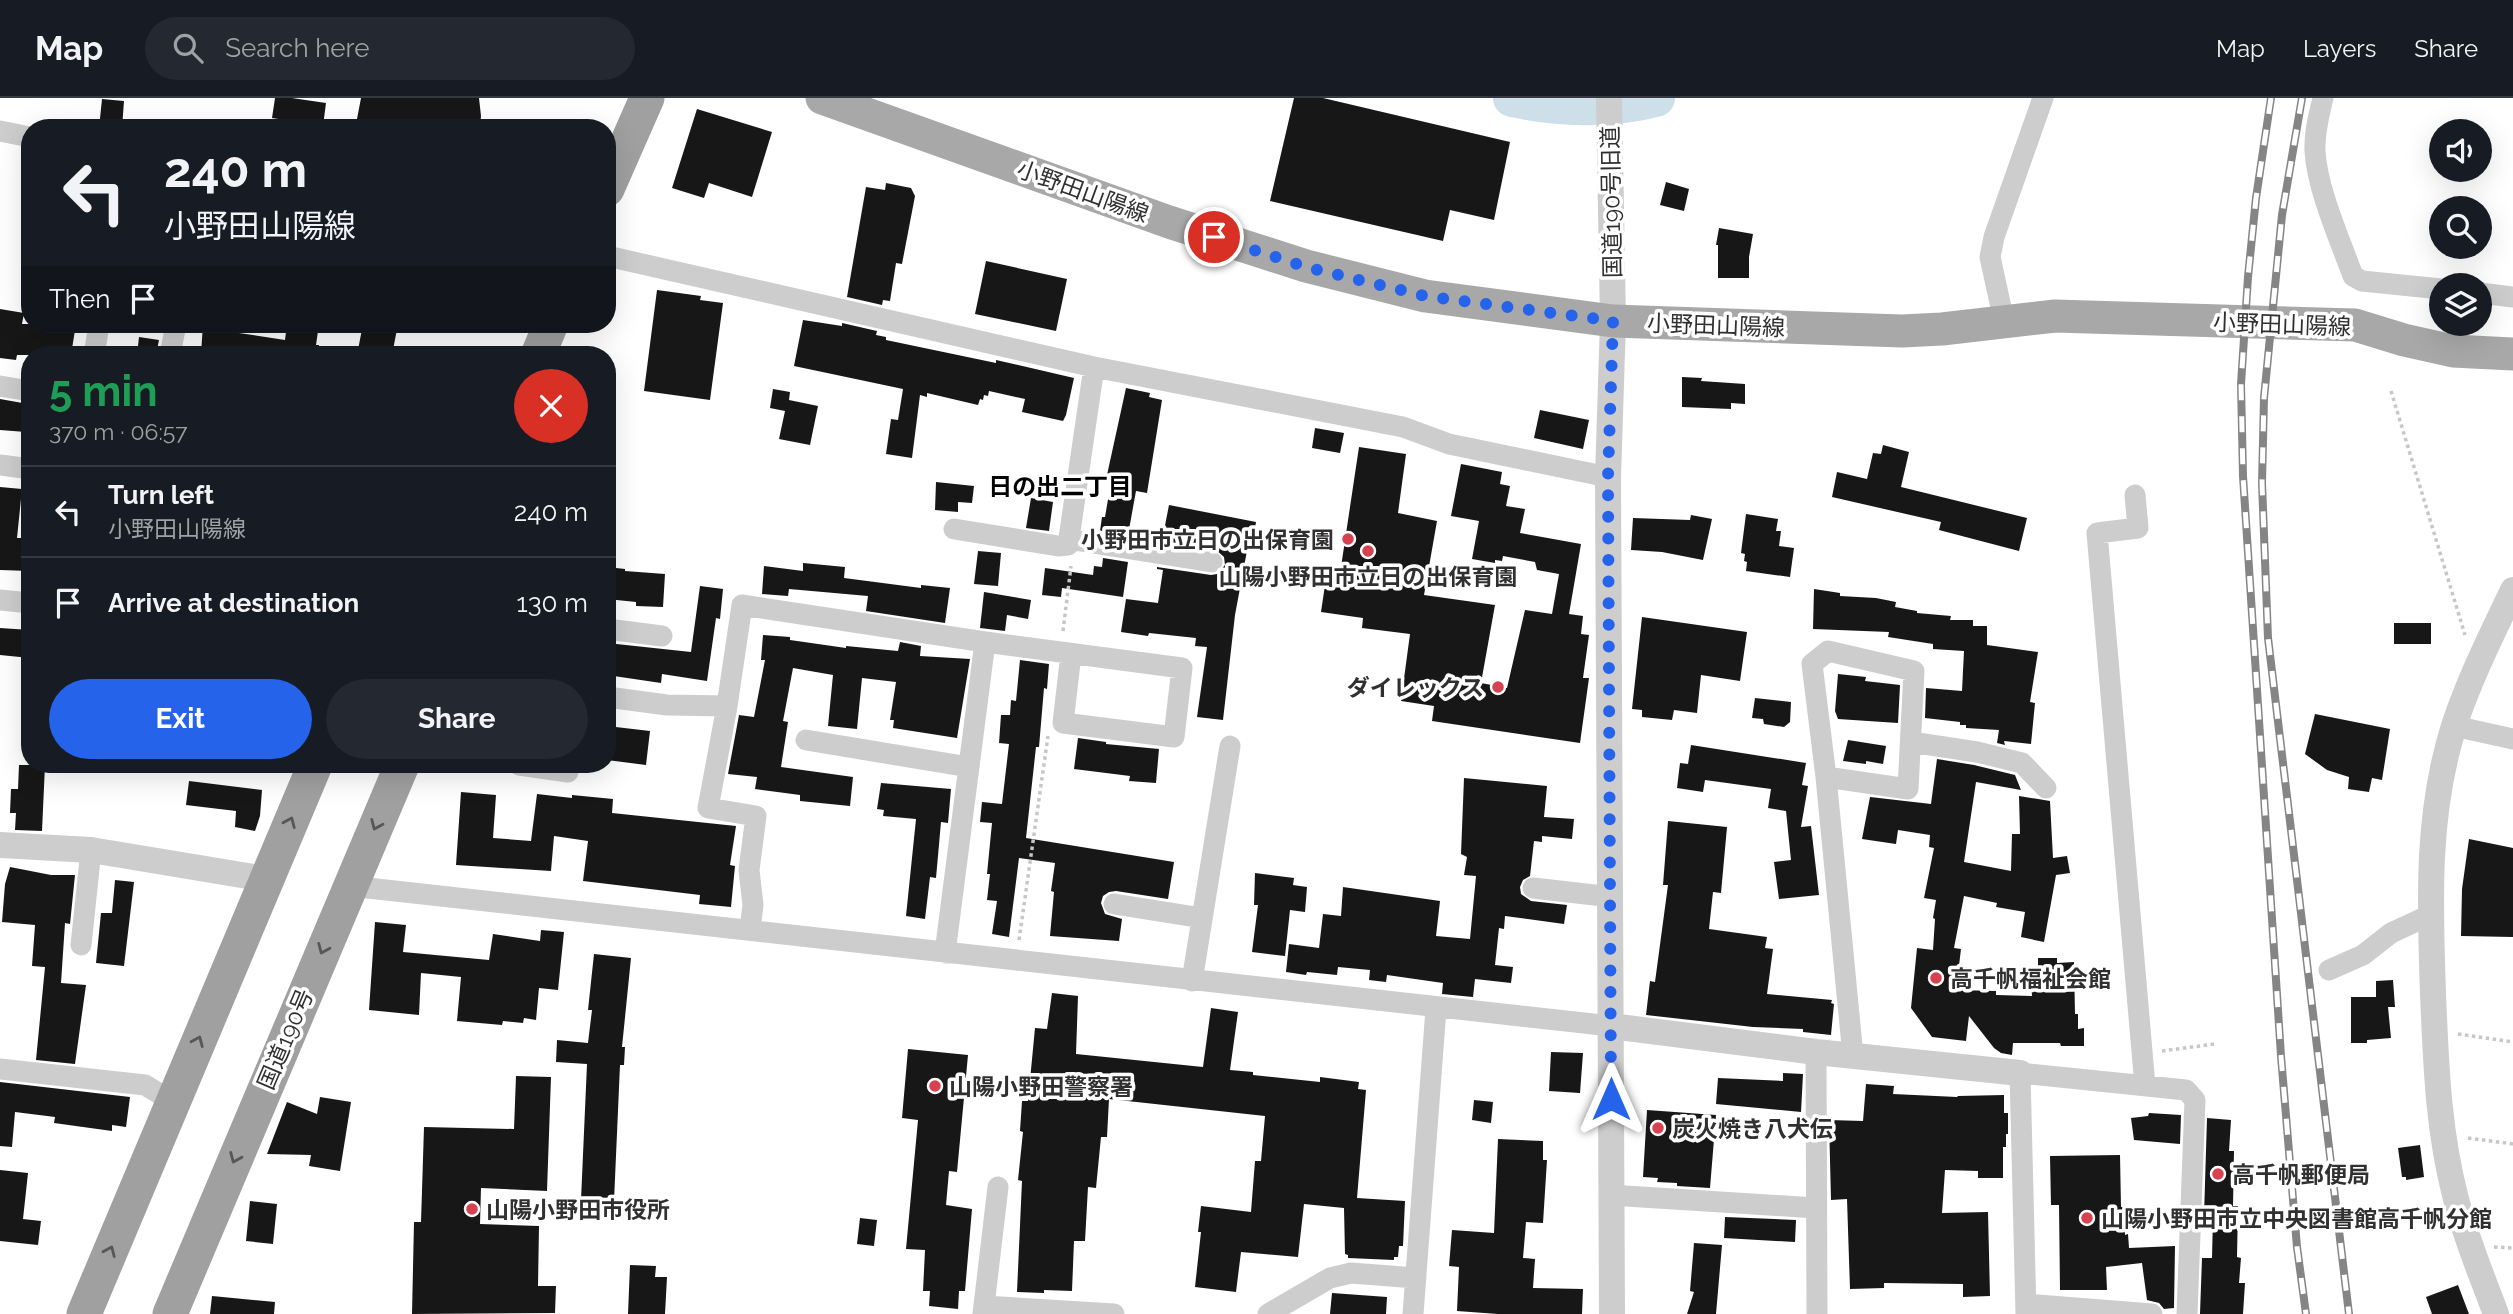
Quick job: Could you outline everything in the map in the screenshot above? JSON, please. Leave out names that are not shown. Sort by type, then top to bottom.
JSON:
[{"type":"highway","points":[[616,169],[647,98]]},
{"type":"highway","points":[[84,1314],[311,773]]},
{"type":"highway","name":"国道190号","points":[[170,1314],[399,773]]},
{"type":"main road","name":"小野田山陽線","points":[[822,98],[1169,222],[1306,267],[1425,296],[1613,321],[1902,331],[2055,316],[2355,325],[2453,351],[2513,354]]},
{"type":"street","name":"国道190号旧道","points":[[1609,98],[1613,321],[1608,477],[1612,1314]]},
{"type":"street","points":[[2004,321],[1990,257],[1994,237],[2043,98]]},
{"type":"street","points":[[2323,98],[2315,139],[2318,173],[2353,275],[2361,281],[2429,288]]},
{"type":"street","points":[[0,131],[21,135]]},
{"type":"street","points":[[616,258],[1094,367],[1403,427],[1448,444],[1608,477]]},
{"type":"street","points":[[2492,294],[2513,297]]},
{"type":"street","points":[[1071,542],[1094,367]]},
{"type":"street","points":[[0,386],[21,390]]},
{"type":"street","points":[[0,465],[21,468]]},
{"type":"street","points":[[2135,495],[2138,528],[2097,533],[2145,1086]]},
{"type":"street","points":[[954,529],[1058,546],[1071,542],[1212,562]]},
{"type":"street","points":[[2497,1314],[2456,1200],[2442,1134],[2435,1031],[2430,865],[2434,818],[2454,726],[2513,590]]},
{"type":"street","points":[[0,600],[21,602]]},
{"type":"street","points":[[750,929],[753,905],[749,870],[757,816],[708,808],[742,605],[985,642],[1182,668],[1174,737],[1063,723],[1066,653]]},
{"type":"street","points":[[616,630],[662,636]]},
{"type":"street","points":[[945,953],[985,642]]},
{"type":"street","points":[[1826,777],[1908,789],[1914,671],[1828,651],[1812,664],[1826,777],[1853,1056]]},
{"type":"street","points":[[616,698],[667,705],[727,706]]},
{"type":"street","points":[[2454,726],[2513,739]]},
{"type":"street","points":[[806,740],[969,766]]},
{"type":"street","points":[[1911,741],[2022,763],[2046,788]]},
{"type":"street","points":[[1192,981],[1230,746]]},
{"type":"street","points":[[0,845],[91,850],[266,879]]},
{"type":"street","points":[[81,945],[91,850]]},
{"type":"street","points":[[350,886],[750,929],[1436,1009],[1611,1026],[1816,1052],[2186,1090],[2195,1100],[2187,1314]]},
{"type":"street","points":[[1533,888],[1612,897]]},
{"type":"street","points":[[1114,904],[1202,918]]},
{"type":"street","points":[[2329,970],[2362,954],[2391,933],[2431,915]]},
{"type":"street","points":[[1413,1314],[1436,1009]]},
{"type":"street","points":[[1816,1052],[1817,1314]]},
{"type":"street","points":[[0,1069],[145,1085],[173,1102]]},
{"type":"street","points":[[2020,1073],[2026,1309],[2152,1314]]},
{"type":"street","points":[[998,1187],[984,1310],[1114,1314]]},
{"type":"street","points":[[1611,1195],[1816,1208]]},
{"type":"street","points":[[1268,1314],[1330,1278],[1351,1273],[1416,1278]]},
{"type":"path","points":[[2391,391],[2463,630],[2479,666]]},
{"type":"path","points":[[1066,653],[1071,542]]},
{"type":"path","points":[[1016,962],[1049,733]]},
{"type":"path","points":[[2435,1031],[2513,1042]]},
{"type":"path","points":[[2143,1054],[2215,1044]]},
{"type":"path","points":[[2442,1134],[2513,1144]]},
{"type":"building","points":[[275,98],[326,103],[324,119],[272,118]]},
{"type":"building","points":[[361,98],[479,98],[481,116],[481,119],[357,119]]},
{"type":"building","points":[[1294,98],[1323,98],[1510,142],[1494,220],[1450,210],[1443,241],[1270,201]]},
{"type":"building","points":[[102,99],[124,101],[123,119],[100,119]]},
{"type":"building","points":[[697,109],[772,132],[752,197],[709,183],[704,198],[672,188]]},
{"type":"building","points":[[1666,182],[1689,189],[1684,211],[1660,205]]},
{"type":"building","points":[[886,183],[911,188],[915,196],[902,264],[896,263],[890,301],[883,300],[882,305],[847,297],[866,187],[885,190]]},
{"type":"building","points":[[1719,228],[1753,234],[1749,278],[1718,278],[1716,245]]},
{"type":"building","points":[[986,261],[1067,279],[1056,331],[975,314]]},
{"type":"building","points":[[657,290],[701,296],[700,300],[723,303],[710,400],[644,391]]},
{"type":"building","points":[[0,309],[21,312],[21,333],[75,333],[72,346],[21,346],[21,355],[17,355],[16,360],[0,358]]},
{"type":"building","points":[[803,320],[842,326],[842,323],[877,331],[876,335],[886,337],[886,340],[996,363],[996,360],[1074,378],[1066,415],[1063,421],[1022,412],[1025,399],[989,391],[988,396],[984,395],[978,405],[927,393],[927,397],[920,395],[912,458],[886,454],[891,419],[898,420],[903,389],[794,366]]},
{"type":"building","points":[[202,333],[239,333],[285,340],[286,333],[318,333],[316,345],[319,345],[319,346],[202,346]]},
{"type":"building","points":[[361,333],[396,333],[394,346],[359,346]]},
{"type":"building","points":[[139,337],[159,340],[158,346],[138,346]]},
{"type":"building","points":[[1682,377],[1745,384],[1745,404],[1731,403],[1731,409],[1682,407]]},
{"type":"building","points":[[1126,388],[1150,393],[1149,397],[1162,400],[1147,493],[1136,491],[1128,535],[1100,531],[1112,476],[1107,475]]},
{"type":"building","points":[[773,389],[790,392],[789,400],[818,406],[810,445],[779,439],[785,411],[770,408]]},
{"type":"building","points":[[0,399],[21,403],[21,432],[0,430]]},
{"type":"building","points":[[1540,410],[1589,420],[1583,449],[1534,438]]},
{"type":"building","points":[[1315,428],[1344,433],[1340,453],[1312,448]]},
{"type":"building","points":[[1883,445],[1909,452],[1901,487],[2027,518],[2019,551],[1939,530],[1941,522],[1832,497],[1837,472],[1867,479],[1873,453],[1881,454]]},
{"type":"building","points":[[1359,447],[1406,454],[1398,513],[1437,521],[1424,595],[1495,605],[1481,683],[1507,688],[1525,610],[1552,614],[1559,574],[1537,570],[1535,562],[1503,556],[1502,561],[1495,560],[1495,563],[1472,559],[1479,521],[1451,516],[1461,464],[1502,472],[1500,484],[1510,486],[1506,506],[1525,509],[1520,533],[1581,544],[1569,614],[1583,616],[1581,634],[1589,635],[1583,678],[1589,678],[1580,743],[1432,721],[1434,706],[1401,701],[1410,634],[1362,628],[1363,618],[1321,612],[1325,585],[1338,587]]},
{"type":"building","points":[[936,482],[974,486],[972,503],[958,502],[958,512],[935,510]]},
{"type":"building","points":[[0,487],[21,489],[17,538],[21,538],[21,571],[0,570]]},
{"type":"building","points":[[1031,498],[1053,502],[1049,531],[1026,528]]},
{"type":"building","points":[[1169,505],[1256,522],[1253,541],[1249,540],[1235,615],[1223,720],[1197,717],[1207,647],[1195,646],[1196,638],[1121,632],[1126,599],[1158,603],[1163,570],[1157,567],[1211,575],[1217,574],[1225,565],[1224,557],[1215,549],[1162,541]]},
{"type":"building","points":[[1746,514],[1778,519],[1776,531],[1781,531],[1779,546],[1794,548],[1790,577],[1746,571],[1745,554],[1741,553]]},
{"type":"building","points":[[1691,515],[1712,519],[1703,560],[1662,552],[1631,550],[1633,518],[1690,520]]},
{"type":"building","points":[[978,551],[1001,553],[998,586],[974,584]]},
{"type":"building","points":[[1103,558],[1128,562],[1123,597],[1062,588],[1061,597],[1042,595],[1045,568],[1093,575],[1094,566],[1102,567]]},
{"type":"building","points":[[803,563],[845,567],[844,578],[921,588],[921,585],[950,588],[945,623],[866,611],[868,596],[789,589],[788,596],[762,594],[764,566],[803,571]]},
{"type":"building","points":[[616,568],[665,574],[663,607],[636,606],[636,602],[616,600]]},
{"type":"building","points":[[700,586],[723,589],[720,619],[716,618],[707,681],[662,674],[661,683],[616,676],[616,644],[691,652]]},
{"type":"building","points":[[1814,589],[1840,593],[1840,596],[1896,602],[1895,607],[1917,613],[1951,616],[1950,620],[1973,620],[1973,626],[1987,626],[1987,645],[2038,652],[2030,702],[2035,703],[2031,744],[2004,741],[2005,745],[1997,743],[1999,730],[1966,728],[1966,725],[1960,725],[1960,722],[1925,718],[1926,688],[1962,691],[1964,651],[1933,649],[1933,644],[1888,637],[1889,632],[1813,629]]},
{"type":"building","points":[[984,592],[1031,600],[1028,619],[1007,615],[1005,631],[980,628]]},
{"type":"building","points":[[1642,617],[1747,632],[1740,681],[1701,675],[1697,713],[1674,710],[1672,720],[1642,717],[1642,710],[1632,709]]},
{"type":"building","points":[[2394,623],[2431,623],[2431,644],[2394,644]]},
{"type":"building","points":[[0,628],[21,629],[21,657],[0,655]]},
{"type":"building","points":[[763,635],[790,637],[790,640],[846,648],[898,651],[900,642],[921,646],[920,656],[970,659],[957,738],[893,728],[894,720],[890,720],[896,682],[862,678],[857,729],[828,726],[833,675],[793,668],[783,721],[788,722],[781,767],[853,777],[850,806],[800,801],[800,795],[755,789],[757,777],[728,774],[739,715],[754,717],[765,660],[761,660]]},
{"type":"building","points":[[1020,660],[1049,664],[1026,838],[1174,862],[1168,899],[1116,891],[1103,896],[1101,903],[1105,914],[1122,919],[1119,941],[1050,936],[1055,863],[1019,858],[1009,937],[992,934],[997,901],[987,900],[990,874],[987,874],[992,823],[980,822],[982,802],[1002,804],[1009,744],[999,743],[1001,715],[1010,715],[1011,700],[1016,701]]},
{"type":"building","points":[[1838,674],[1866,677],[1865,681],[1900,685],[1898,723],[1838,719],[1835,711]]},
{"type":"building","points":[[1755,698],[1791,702],[1790,722],[1784,727],[1764,724],[1763,719],[1752,718]]},
{"type":"building","points":[[2315,714],[2390,729],[2382,780],[2372,778],[2369,792],[2348,789],[2349,777],[2327,770],[2305,754]]},
{"type":"building","points":[[616,727],[650,731],[646,765],[616,761]]},
{"type":"building","points":[[1078,738],[1106,744],[1159,749],[1156,783],[1129,781],[1130,776],[1074,769]]},
{"type":"building","points":[[1848,740],[1886,746],[1883,764],[1843,761]]},
{"type":"building","points":[[1691,745],[1806,763],[1802,785],[1808,786],[1801,827],[1811,826],[1819,895],[1779,899],[1774,862],[1791,860],[1786,811],[1768,808],[1771,789],[1705,780],[1703,792],[1677,788],[1680,763],[1688,764]]},
{"type":"building","points":[[1937,759],[2015,775],[2021,790],[1976,782],[1964,862],[2011,871],[2012,834],[2020,834],[2019,796],[2050,801],[2053,858],[2067,856],[2070,873],[2056,875],[2044,942],[2021,937],[2025,912],[1996,907],[1997,903],[1964,896],[1954,948],[1961,949],[1956,990],[1996,991],[1996,995],[2032,996],[2031,984],[2038,984],[2038,958],[2057,958],[2057,963],[2074,962],[2075,1014],[2078,1014],[2078,1029],[2084,1028],[2084,1046],[2013,1043],[2012,1055],[2001,1053],[1969,1016],[1966,1041],[1932,1037],[1911,1008],[1917,948],[1933,950],[1936,900],[1924,898],[1934,848],[1929,847],[1930,835],[1898,830],[1896,844],[1862,839],[1870,797],[1931,804]]},
{"type":"building","points":[[19,765],[21,773],[45,773],[42,831],[15,830],[16,813],[10,813],[11,789],[18,789]]},
{"type":"building","points":[[1464,778],[1547,786],[1544,817],[1574,819],[1572,839],[1542,836],[1542,842],[1534,841],[1530,876],[1523,880],[1520,887],[1521,894],[1531,901],[1567,905],[1564,924],[1505,916],[1504,929],[1499,928],[1495,965],[1513,967],[1511,983],[1475,979],[1473,997],[1442,994],[1443,983],[1387,975],[1386,982],[1369,980],[1370,970],[1338,967],[1337,975],[1286,972],[1289,944],[1319,948],[1323,914],[1341,916],[1343,887],[1440,901],[1436,936],[1470,939],[1476,876],[1464,875],[1467,857],[1461,854]]},
{"type":"building","points":[[189,781],[262,790],[260,816],[255,831],[235,827],[236,811],[186,805]]},
{"type":"building","points":[[881,783],[951,789],[948,823],[941,822],[936,878],[930,877],[925,919],[906,916],[916,819],[883,816],[884,810],[877,809]]},
{"type":"building","points":[[461,792],[496,795],[493,838],[531,841],[537,794],[613,799],[612,813],[736,826],[730,865],[735,866],[731,907],[699,904],[700,895],[583,881],[588,841],[554,836],[551,871],[456,865]]},
{"type":"building","points":[[1668,821],[1727,827],[1721,893],[1713,892],[1709,929],[1767,937],[1765,948],[1773,949],[1767,994],[1832,1000],[1831,1003],[1834,1004],[1831,1035],[1803,1032],[1803,1029],[1753,1027],[1646,1015],[1650,981],[1655,982],[1668,885],[1663,885]]},
{"type":"building","points":[[2469,839],[2513,848],[2513,937],[2461,936],[2462,889]]},
{"type":"building","points":[[10,867],[51,875],[75,875],[70,924],[65,923],[61,983],[86,985],[75,1064],[36,1060],[45,967],[32,966],[35,925],[2,922],[5,884]]},
{"type":"building","points":[[1255,873],[1294,878],[1293,885],[1307,887],[1305,912],[1290,910],[1285,956],[1252,952],[1258,905],[1254,905]]},
{"type":"building","points":[[115,880],[134,882],[124,966],[96,963],[101,913],[112,913]]},
{"type":"building","points":[[375,922],[406,925],[403,952],[489,960],[493,934],[540,941],[541,930],[564,932],[558,990],[539,988],[536,1020],[524,1018],[523,1023],[503,1021],[502,1025],[457,1021],[461,977],[421,973],[419,1015],[369,1010]]},
{"type":"building","points":[[594,954],[631,958],[622,1047],[625,1047],[624,1065],[620,1065],[614,1201],[581,1200],[587,1064],[556,1062],[557,1040],[588,1043],[592,1010],[588,1010]]},
{"type":"building","points":[[2393,980],[2395,1007],[2388,1007],[2391,1038],[2351,1043],[2351,997],[2376,997],[2376,981]]},
{"type":"building","points":[[1052,993],[1078,996],[1076,1054],[1203,1067],[1211,1008],[1238,1012],[1230,1070],[1320,1082],[1320,1077],[1359,1082],[1358,1089],[1366,1090],[1357,1198],[1405,1201],[1403,1246],[1399,1246],[1398,1257],[1394,1257],[1394,1260],[1348,1258],[1345,1254],[1344,1208],[1304,1204],[1298,1257],[1241,1252],[1236,1292],[1195,1287],[1201,1206],[1251,1212],[1255,1161],[1261,1161],[1265,1116],[1109,1099],[1107,1137],[1101,1137],[1096,1188],[1088,1187],[1085,1241],[1074,1241],[1072,1291],[1017,1292],[1022,1101],[1028,1101],[1035,1028],[1047,1029]]},
{"type":"building","points":[[908,1049],[968,1055],[957,1172],[949,1171],[946,1205],[972,1209],[965,1291],[959,1291],[958,1309],[929,1306],[930,1291],[923,1291],[925,1250],[906,1249],[918,1120],[902,1118]]},
{"type":"building","points":[[1551,1052],[1583,1053],[1580,1093],[1549,1091]]},
{"type":"building","points":[[1783,1073],[1803,1074],[1801,1112],[1716,1104],[1718,1078],[1783,1081]]},
{"type":"building","name":"山陽小野田市役所","points":[[516,1076],[551,1077],[547,1191],[481,1188],[480,1224],[539,1226],[538,1286],[556,1286],[555,1313],[412,1314],[414,1222],[421,1222],[424,1127],[514,1129]]},
{"type":"building","points":[[0,1082],[130,1097],[126,1127],[112,1125],[112,1131],[54,1123],[55,1117],[15,1112],[12,1147],[0,1146]]},
{"type":"building","points":[[1866,1084],[1894,1086],[1893,1094],[1957,1097],[2004,1095],[2004,1113],[2008,1113],[2008,1134],[2006,1147],[2003,1147],[2003,1178],[1978,1178],[1978,1171],[1945,1170],[1942,1213],[1988,1212],[1990,1296],[1963,1297],[1963,1284],[1884,1283],[1884,1288],[1850,1289],[1847,1199],[1831,1200],[1829,1120],[1863,1121]]},
{"type":"building","points":[[320,1097],[351,1102],[340,1171],[309,1166],[311,1155],[267,1154],[287,1102],[317,1114]]},
{"type":"building","points":[[1474,1100],[1493,1102],[1491,1123],[1472,1120]]},
{"type":"building","points":[[1647,1110],[1716,1115],[1710,1188],[1677,1186],[1677,1183],[1657,1182],[1658,1178],[1643,1177]]},
{"type":"building","points":[[2149,1113],[2181,1115],[2180,1144],[2134,1140],[2131,1118],[2148,1116]]},
{"type":"building","points":[[2207,1118],[2231,1120],[2229,1151],[2234,1151],[2233,1206],[2238,1206],[2237,1257],[2241,1258],[2239,1283],[2245,1283],[2243,1314],[2200,1314],[2202,1258],[2212,1258],[2213,1216],[2204,1216]]},
{"type":"building","points":[[1498,1139],[1543,1141],[1543,1160],[1547,1160],[1543,1223],[1526,1222],[1523,1258],[1535,1259],[1533,1288],[1583,1289],[1582,1314],[1457,1311],[1459,1267],[1449,1266],[1452,1230],[1494,1233]]},
{"type":"building","points":[[2420,1145],[2424,1177],[2406,1180],[2406,1177],[2402,1177],[2398,1148]]},
{"type":"building","points":[[2120,1155],[2121,1207],[2125,1207],[2125,1235],[2128,1234],[2129,1248],[2175,1246],[2174,1308],[2164,1309],[2159,1303],[2147,1300],[2142,1263],[2106,1267],[2107,1290],[2060,1290],[2059,1205],[2051,1205],[2050,1156]]},
{"type":"building","points":[[0,1170],[28,1173],[23,1219],[41,1221],[38,1245],[0,1241]]},
{"type":"building","points":[[250,1201],[277,1204],[273,1244],[246,1241]]},
{"type":"building","points":[[1725,1217],[1796,1220],[1795,1242],[1724,1238]]},
{"type":"building","points":[[860,1218],[877,1220],[874,1246],[857,1244]]},
{"type":"building","points":[[1694,1243],[1722,1245],[1716,1314],[1687,1314],[1694,1292],[1690,1291]]},
{"type":"building","points":[[630,1265],[656,1266],[655,1277],[667,1277],[665,1314],[628,1314]]},
{"type":"building","points":[[2458,1285],[2469,1314],[2432,1314],[2426,1297]]},
{"type":"building","points":[[1332,1293],[1387,1297],[1386,1314],[1330,1314]]},
{"type":"building","points":[[212,1296],[275,1302],[274,1314],[210,1314]]},
{"type":"waterway","points":[[1512,98],[1584,106],[1656,98]]},
{"type":"railway","points":[[2271,98],[2256,198],[2248,277],[2241,384],[2243,476],[2281,1056],[2297,1247],[2306,1314]]},
{"type":"railway","points":[[2302,98],[2282,215],[2264,398],[2262,483],[2268,638],[2349,1314]]},
{"type":"place","name":"小野田市立日の出保育園","points":[[1348,539]]},
{"type":"place","name":"山陽小野田市立日の出保育園","points":[[1368,551]]},
{"type":"place","name":"ダイレックス","points":[[1498,687]]},
{"type":"place","name":"高千帆福祉会館","points":[[1936,978]]},
{"type":"place","name":"山陽小野田警察署","points":[[935,1086]]},
{"type":"place","name":"炭火焼き八犬伝","points":[[1658,1128]]},
{"type":"place","name":"高千帆郵便局","points":[[2218,1174]]},
{"type":"place","name":"山陽小野田市役所","points":[[472,1209]]},
{"type":"place","name":"山陽小野田市立中央図書館高千帆分館","points":[[2087,1218]]},
{"type":"district","name":"日の出二丁目","points":[[1060,486]]},
{"type":"route","points":[[1214,237],[1306,267],[1425,296],[1613,321],[1608,477],[1611,1099]]}]
